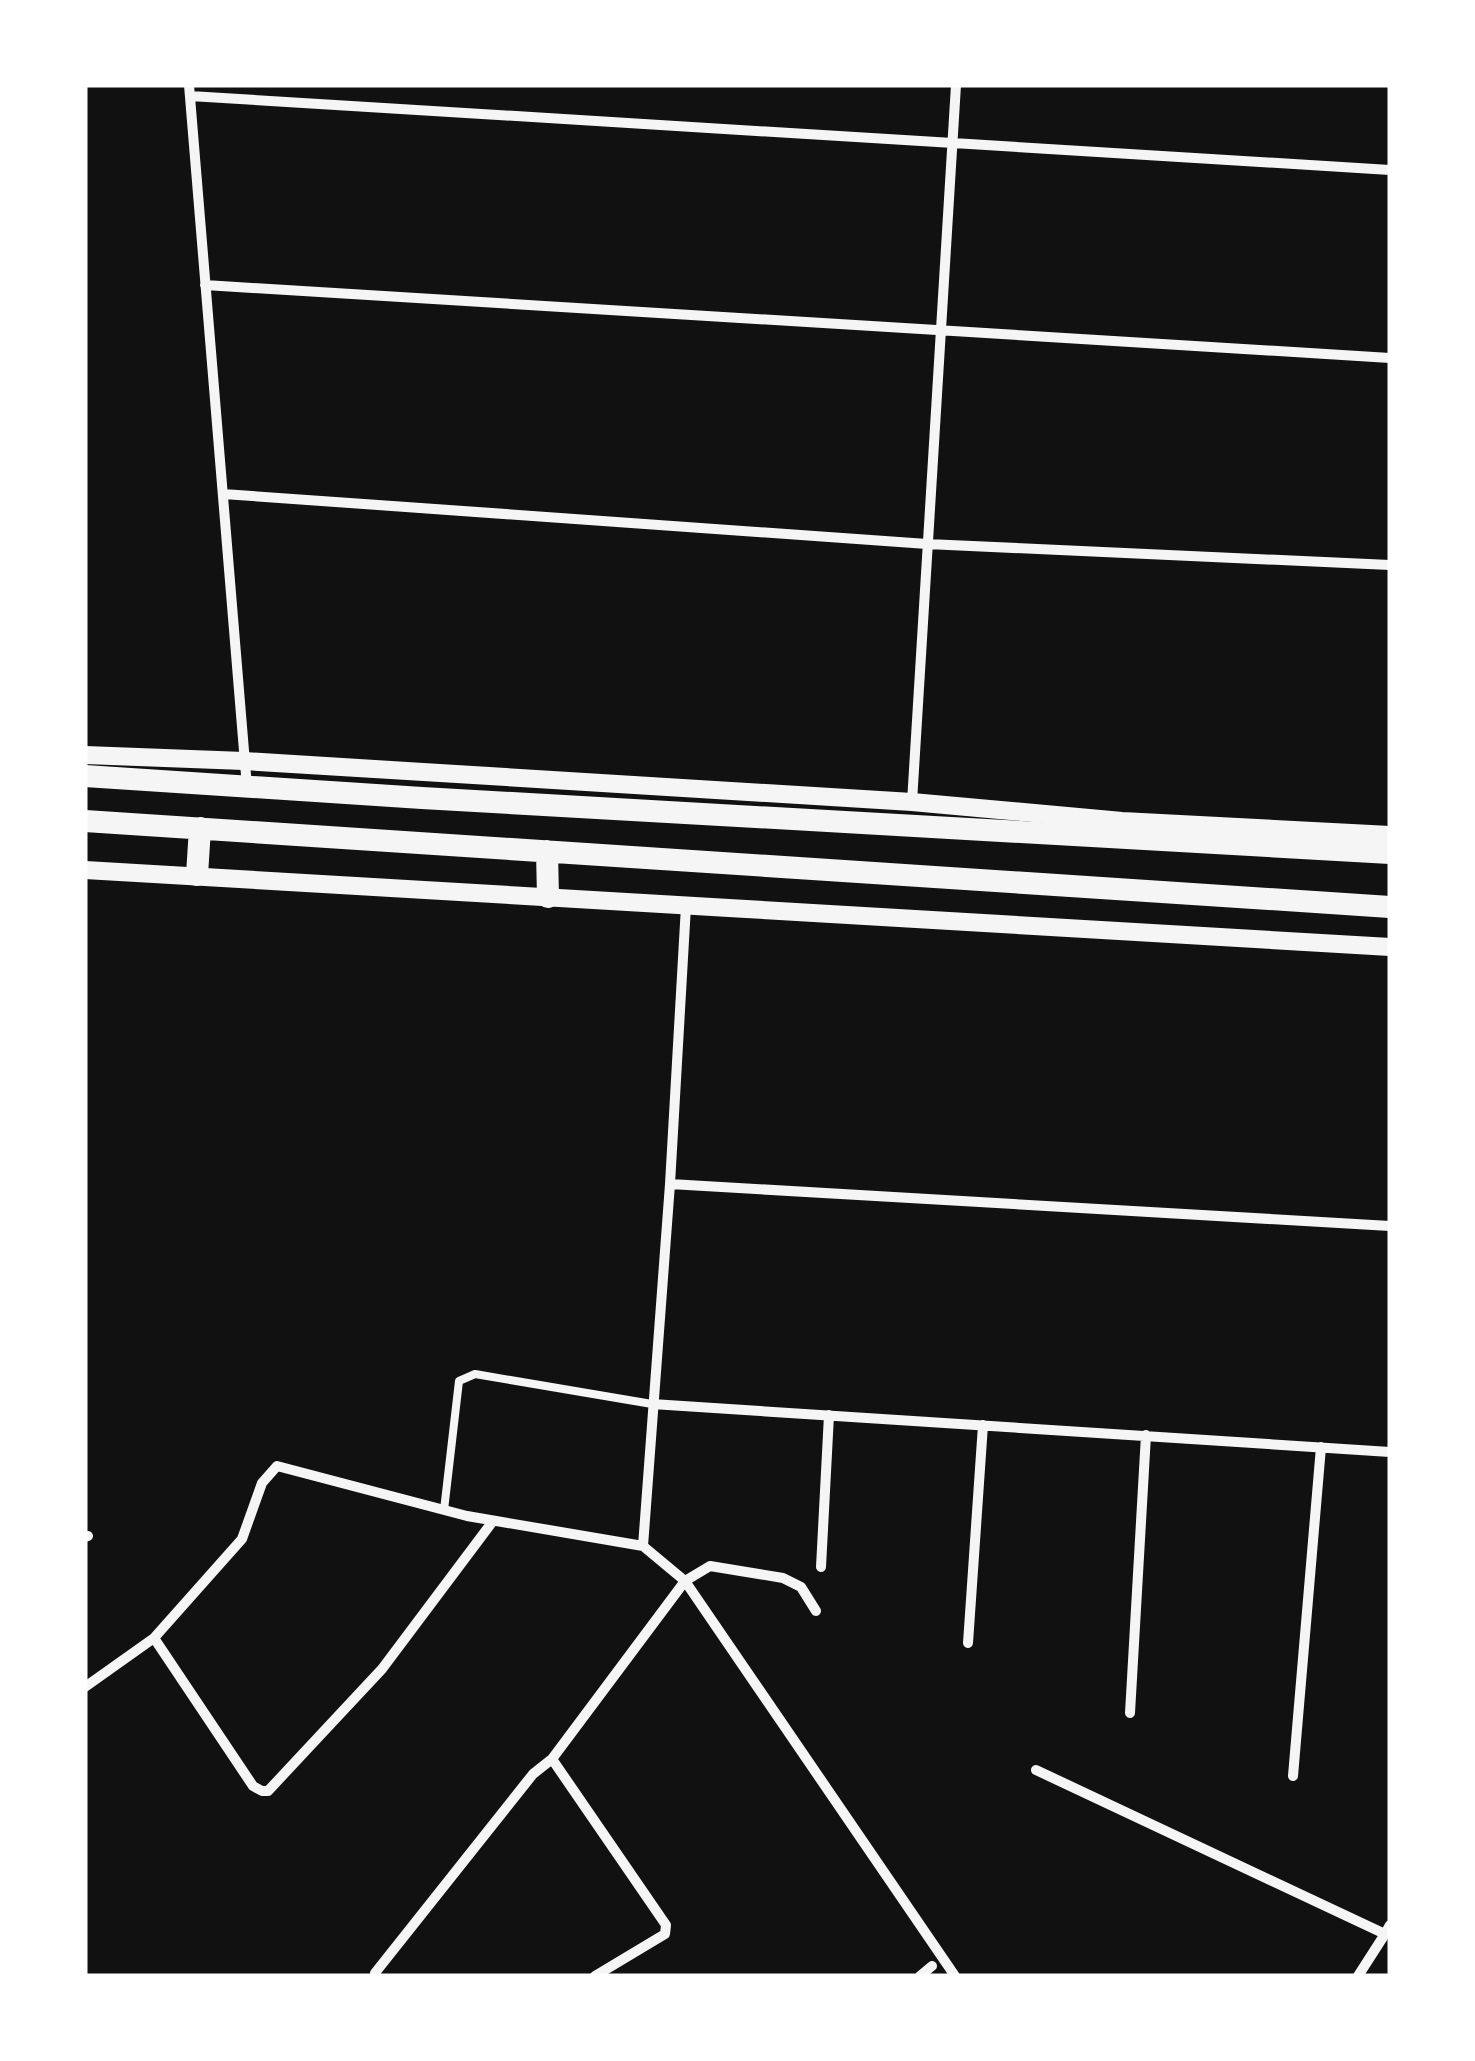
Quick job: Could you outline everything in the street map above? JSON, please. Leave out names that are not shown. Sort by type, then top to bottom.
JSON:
[{"type":"main road","points":[[85,776],[1390,853]]},
{"type":"main road","points":[[85,821],[1390,906]]},
{"type":"main road","points":[[197,876],[200,828]]},
{"type":"main road","points":[[547,851],[548,897]]},
{"type":"street","points":[[912,802],[956,85]]},
{"type":"street","points":[[247,786],[190,90],[1390,170]]},
{"type":"street","points":[[206,285],[1390,358]]},
{"type":"street","points":[[222,494],[927,544],[1390,565]]},
{"type":"street","points":[[85,755],[244,761],[912,802],[1122,821],[1390,835]]},
{"type":"street","points":[[85,870],[1390,947]]},
{"type":"street","points":[[643,1546],[686,906]]},
{"type":"street","points":[[670,1184],[1390,1226]]},
{"type":"street","points":[[652,1404],[1390,1452]]},
{"type":"street","points":[[821,1567],[828,1415]]},
{"type":"street","points":[[968,1643],[983,1425]]},
{"type":"street","points":[[1130,1712],[1146,1435]]},
{"type":"street","points":[[1293,1776],[1321,1447]]},
{"type":"street","points":[[85,1687],[154,1638],[242,1539],[262,1483],[276,1466],[444,1510],[643,1546],[685,1581],[955,1976]]},
{"type":"street","points":[[154,1638],[253,1786],[268,1791],[382,1669],[493,1520]]},
{"type":"street","points":[[375,1973],[533,1774],[552,1759],[685,1581],[710,1566],[782,1578],[800,1587],[816,1611]]},
{"type":"street","points":[[552,1759],[666,1925],[665,1934],[595,1976]]},
{"type":"street","points":[[1036,1770],[1387,1929],[1358,1976]]},
{"type":"street","points":[[920,1976],[932,1966]]},
{"type":"lane","points":[[444,1510],[459,1381],[475,1374],[652,1404]]}]
